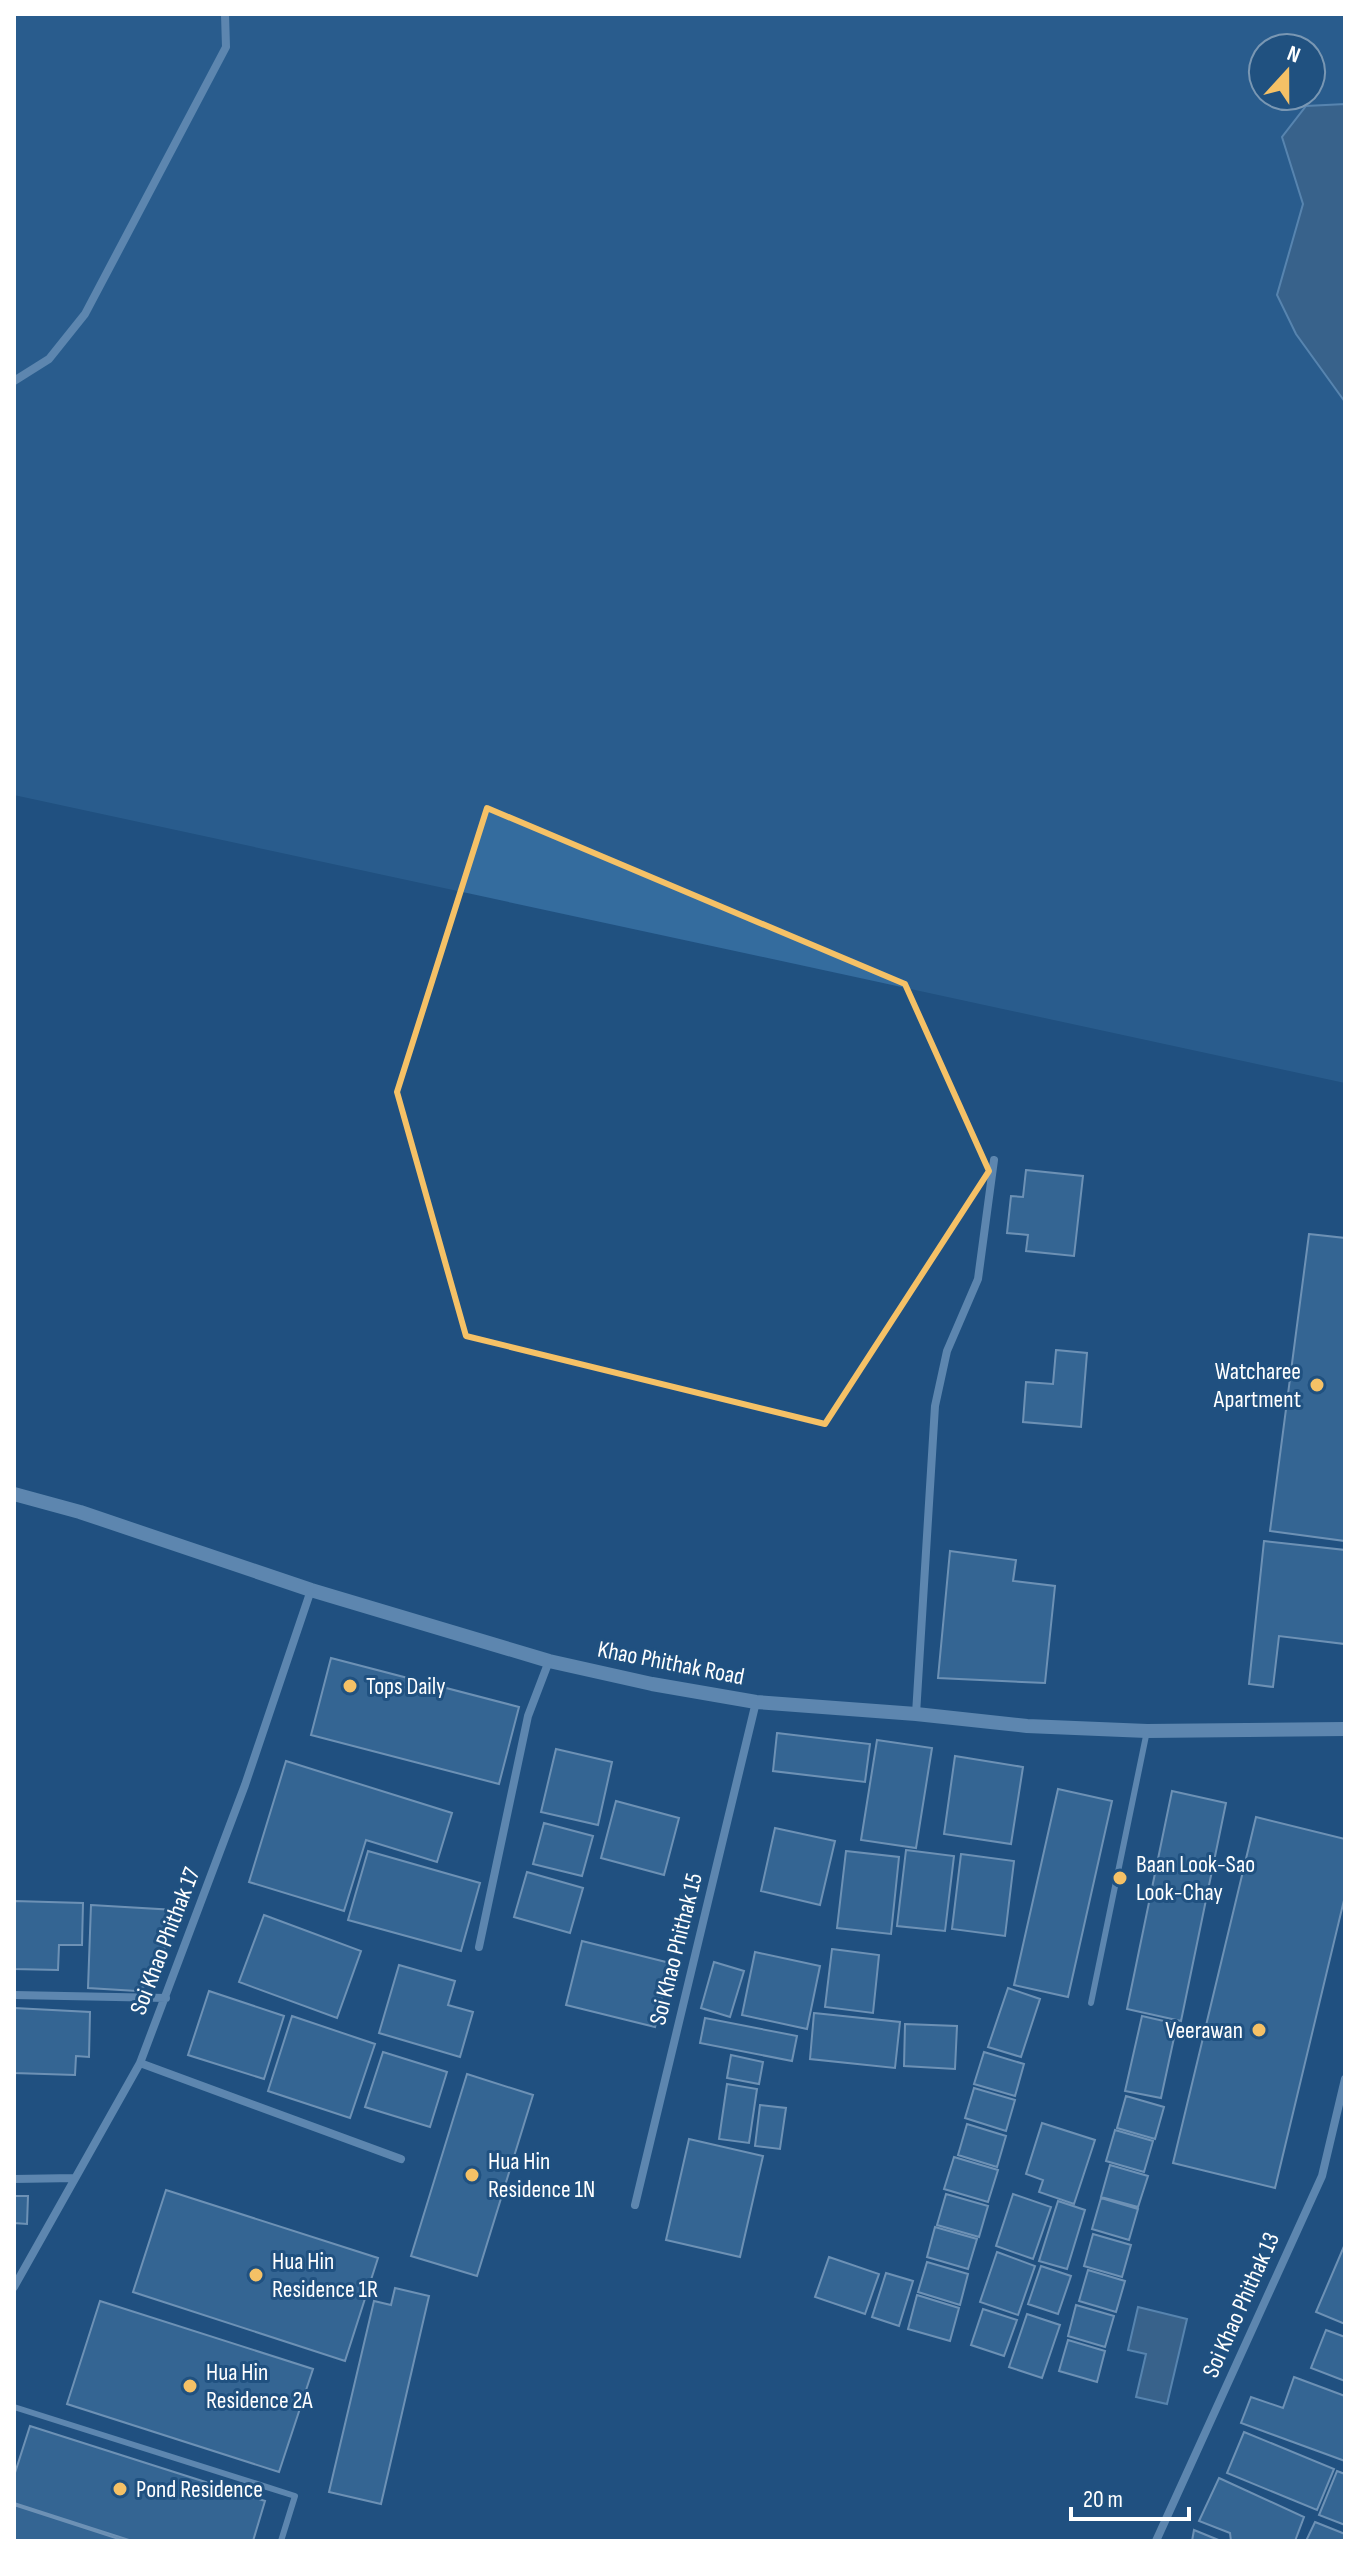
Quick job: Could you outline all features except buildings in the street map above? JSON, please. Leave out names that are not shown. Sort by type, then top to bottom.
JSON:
[{"type":"street","points":[[14,381],[49,359],[85,314],[226,47],[225,14]]},
{"type":"street","points":[[916,1714],[935,1406],[947,1351],[978,1279],[994,1160]]},
{"type":"street","name":"Khao Phithak Road","points":[[14,1494],[80,1512],[311,1590],[549,1661],[652,1684],[756,1702],[1027,1726],[1147,1731],[1345,1729]]},
{"type":"street","name":"Soi Khao Phithak 17","points":[[14,2287],[140,2063],[245,1785],[311,1590]]},
{"type":"street","points":[[479,1947],[528,1716],[549,1661]]},
{"type":"street","name":"Soi Khao Phithak 15","points":[[635,2205],[756,1702]]},
{"type":"street","points":[[14,1995],[166,1998]]},
{"type":"street","points":[[140,2063],[401,2159]]},
{"type":"street","name":"Soi Khao Phithak 13","points":[[1156,2541],[1322,2176],[1345,2079]]},
{"type":"street","points":[[14,2179],[75,2178]]},
{"type":"lane","points":[[1091,2003],[1147,1731]]},
{"type":"lane","points":[[14,2407],[295,2496],[281,2541]]},
{"type":"highlighted area","points":[[487,808],[905,984],[989,1171],[825,1424],[466,1336],[397,1092]]},
{"type":"shaded area","points":[[14,14],[1345,14],[1345,1083],[14,795]]},
{"type":"shaded area","points":[[1345,104],[1345,402],[1296,334],[1277,295],[1303,204],[1282,137],[1301,112],[1327,112],[1327,105]]},
{"type":"shaded area","points":[[1138,2307],[1187,2319],[1167,2404],[1136,2397],[1146,2354],[1128,2350]]},
{"type":"place","name":"Watcharee Apartment","points":[[1317,1385]]},
{"type":"place","name":"Tops Daily","points":[[350,1686]]},
{"type":"place","name":"Baan Look-Sao Look-Chay","points":[[1120,1878]]},
{"type":"place","name":"Veerawan","points":[[1259,2030]]},
{"type":"place","name":"Hua Hin Residence 1N","points":[[472,2175]]},
{"type":"place","name":"Hua Hin Residence 1R","points":[[256,2275]]},
{"type":"place","name":"Hua Hin Residence 2A","points":[[190,2386]]},
{"type":"place","name":"Pond Residence","points":[[120,2489]]}]
